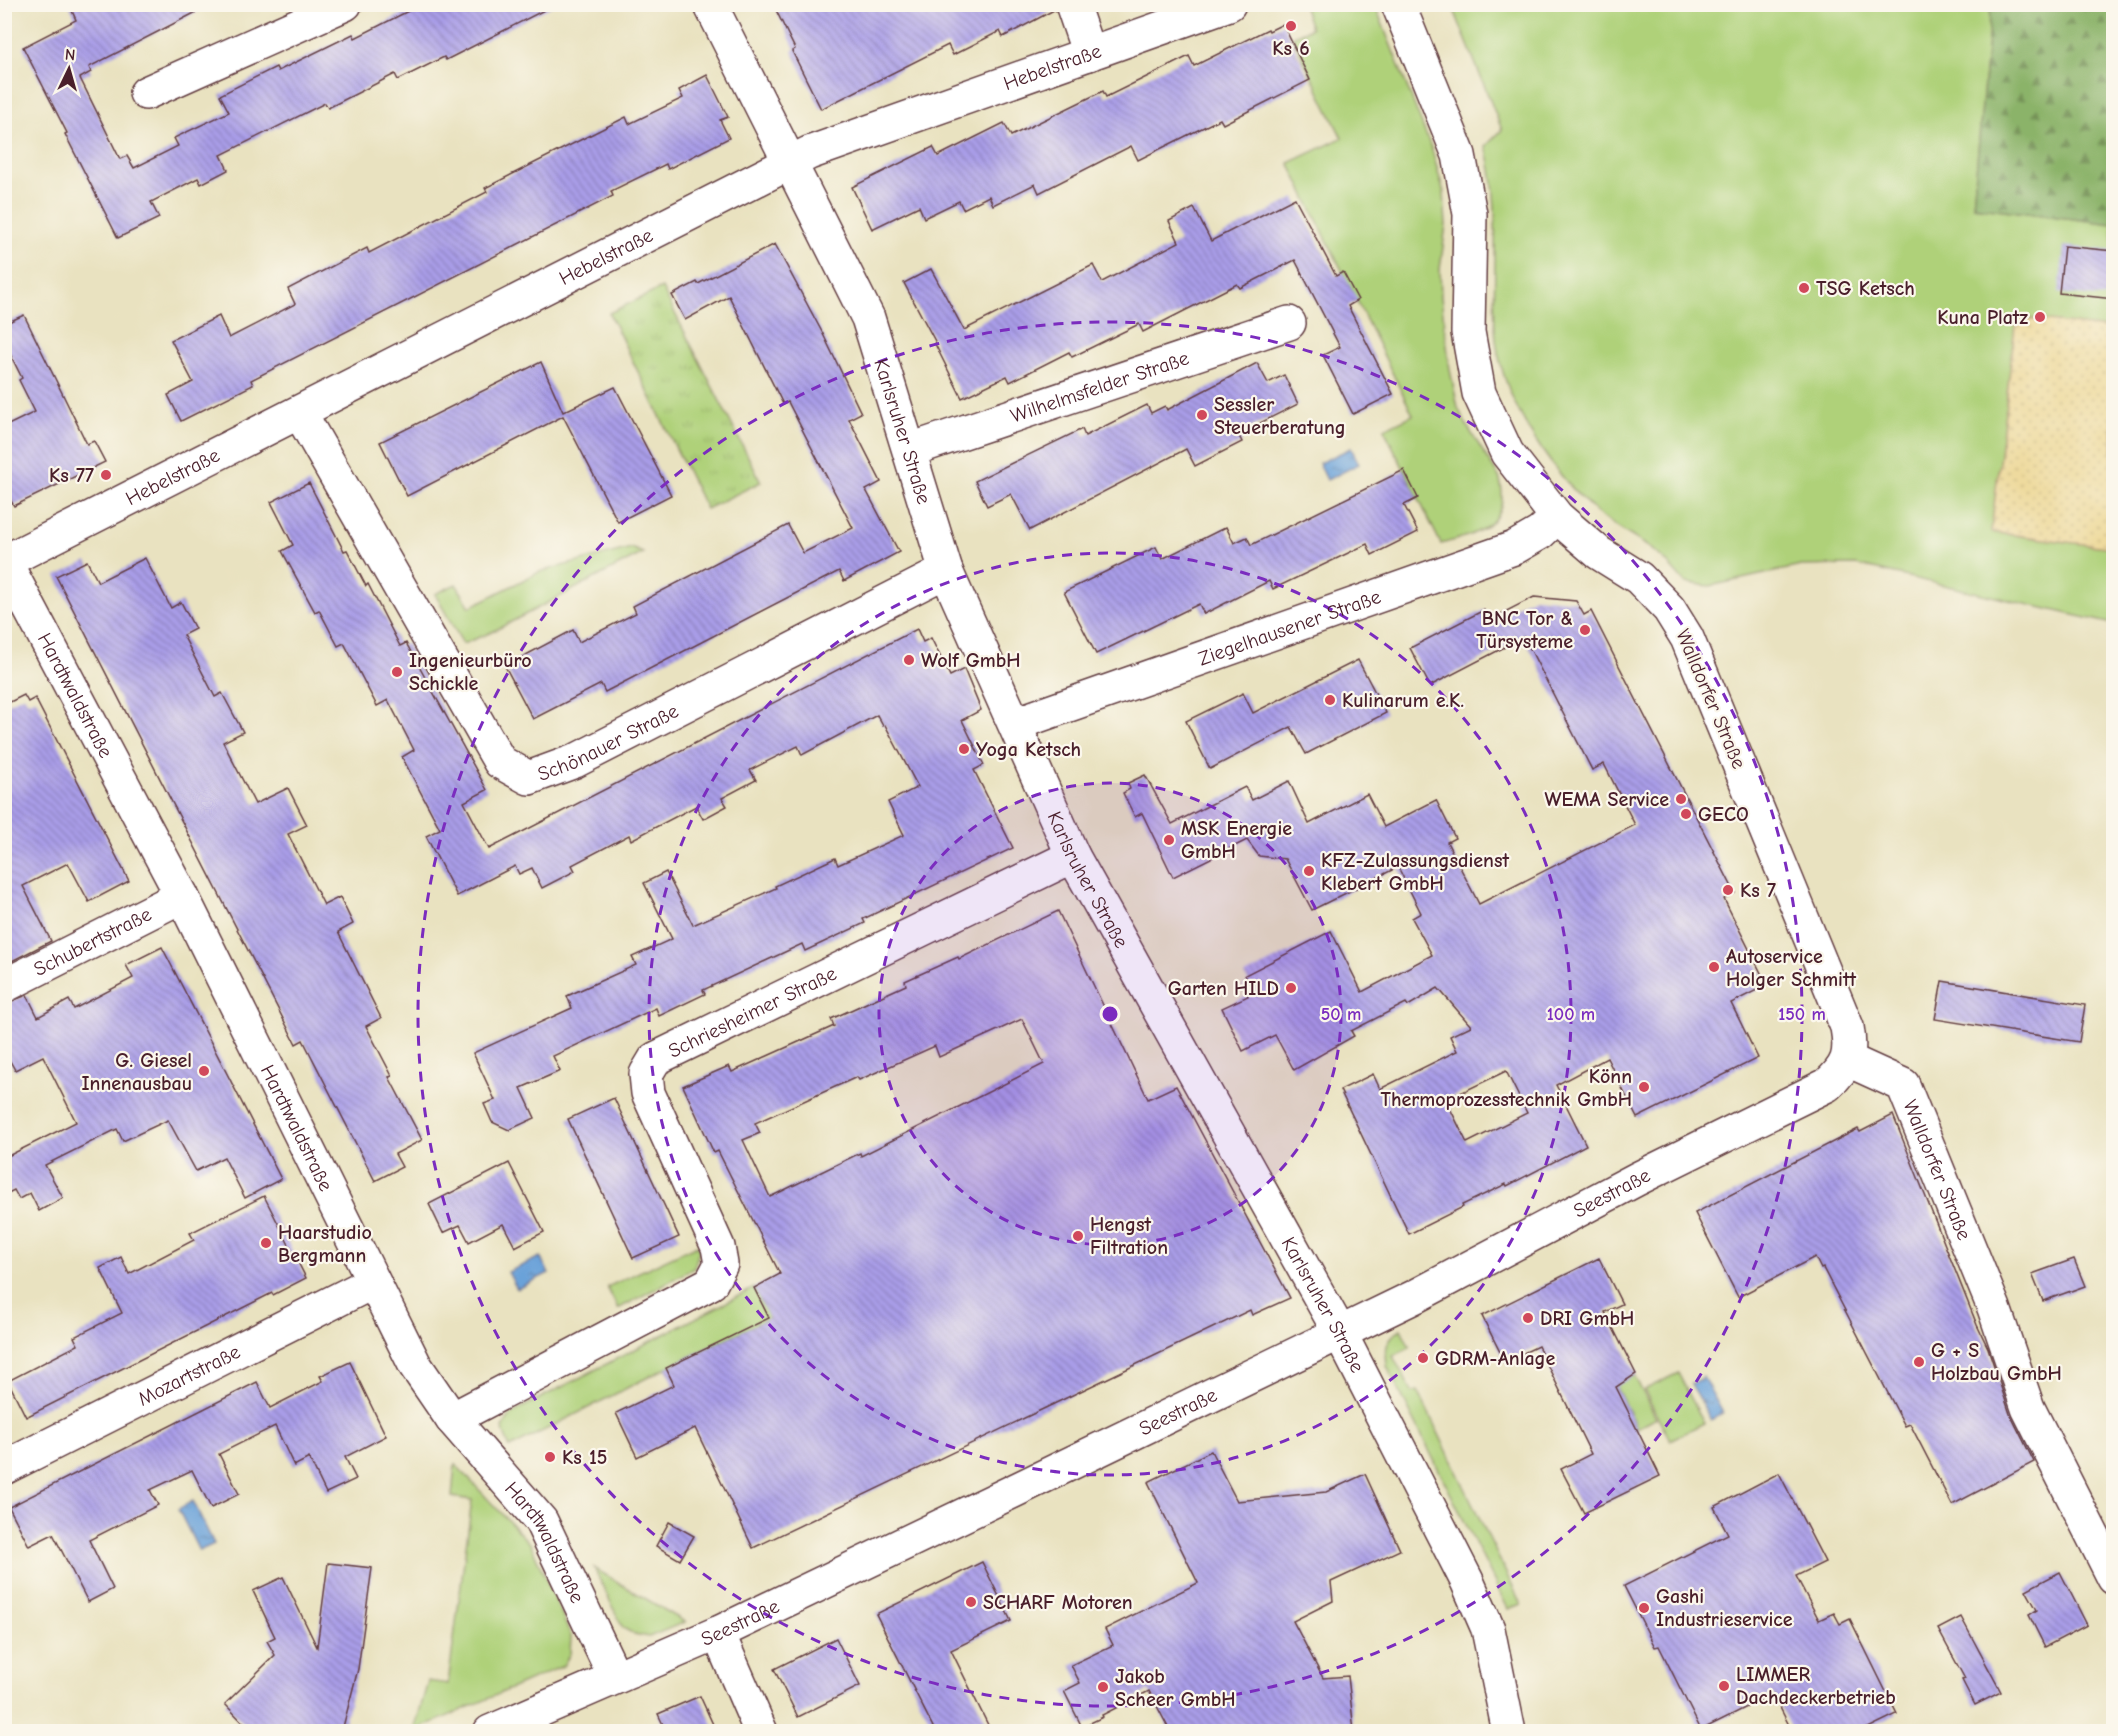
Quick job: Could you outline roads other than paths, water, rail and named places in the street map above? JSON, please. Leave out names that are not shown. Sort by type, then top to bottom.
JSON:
[{"type":"street","points":[[146,93],[345,4]]},
{"type":"street","name":"Karlsruher Straße","points":[[710,4],[868,318],[946,571],[1073,856],[1340,1333],[1467,1581],[1488,1629],[1509,1731]]},
{"type":"street","points":[[1072,4],[1089,54]]},
{"type":"street","name":"Hebelstraße","points":[[5,561],[809,153],[1229,4]]},
{"type":"street","name":"Walldorfer Straße","points":[[1398,4],[1459,155],[1470,214],[1468,332],[1479,393],[1507,453],[1557,517],[1599,553],[1639,578],[1669,609],[1688,638],[1847,1027],[1850,1041],[1848,1060],[1903,1085],[1994,1308],[2028,1408],[2114,1578]]},
{"type":"street","name":"Wilhelmsfelder Straße","points":[[910,450],[1289,323]]},
{"type":"street","name":"Schönauer Straße","points":[[300,413],[500,762],[529,778],[574,761],[946,571]]},
{"type":"street","name":"Ziegelhausener Straße","points":[[1014,724],[1514,548],[1540,533],[1557,517]]},
{"type":"street","name":"Hardtwaldstraße","points":[[5,561],[182,896],[416,1365],[452,1419],[541,1521],[615,1677]]},
{"type":"street","name":"Schriesheimer Straße","points":[[452,1419],[711,1283],[721,1264],[718,1247],[648,1093],[646,1074],[654,1059],[1073,856]]},
{"type":"street","name":"Schubertstraße","points":[[4,986],[182,896]]},
{"type":"street","name":"Seestraße","points":[[489,1731],[718,1633],[1416,1296],[1637,1179],[1827,1085],[1848,1060]]},
{"type":"street","name":"Mozartstraße","points":[[4,1468],[373,1282]]},
{"type":"street","points":[[718,1633],[760,1731]]},
{"type":"water","points":[[1351,448],[1359,464],[1327,480],[1319,463]]},
{"type":"water","points":[[540,1257],[549,1273],[517,1289],[508,1272]]},
{"type":"water","points":[[1703,1377],[1723,1413],[1711,1420],[1691,1384]]},
{"type":"water","points":[[193,1501],[214,1544],[199,1551],[178,1509]]},
{"type":"place","name":"Ks 6","points":[[1291,26]]},
{"type":"place","name":"TSG Ketsch","points":[[1804,288]]},
{"type":"place","name":"Kuna Platz","points":[[2040,317]]},
{"type":"place","name":"Sessler Steuerberatung","points":[[1202,415]]},
{"type":"place","name":"Ks 77","points":[[106,475]]},
{"type":"place","name":"BNC Tor & Türsysteme","points":[[1585,630]]},
{"type":"place","name":"Wolf GmbH","points":[[909,660]]},
{"type":"place","name":"Ingenieurbüro Schickle","points":[[397,672]]},
{"type":"place","name":"Kulinarum e.K.","points":[[1330,700]]},
{"type":"place","name":"Yoga Ketsch","points":[[964,749]]},
{"type":"place","name":"WEMA Service","points":[[1681,799]]},
{"type":"place","name":"GECO","points":[[1686,814]]},
{"type":"place","name":"MSK Energie GmbH","points":[[1169,840]]},
{"type":"place","name":"KFZ-Zulassungsdienst Klebert GmbH","points":[[1309,871]]},
{"type":"place","name":"Ks 7","points":[[1728,890]]},
{"type":"place","name":"Autoservice Holger Schmitt","points":[[1714,967]]},
{"type":"place","name":"Garten HILD","points":[[1291,988]]},
{"type":"place","name":"G. Giesel Innenausbau","points":[[204,1071]]},
{"type":"place","name":"Könn Thermoprozesstechnik GmbH","points":[[1644,1087]]},
{"type":"place","name":"Hengst Filtration","points":[[1078,1236]]},
{"type":"place","name":"Haarstudio Bergmann","points":[[266,1243]]},
{"type":"place","name":"DRI GmbH","points":[[1528,1318]]},
{"type":"place","name":"GDRM-Anlage","points":[[1423,1358]]},
{"type":"place","name":"G + S Holzbau GmbH","points":[[1919,1362]]},
{"type":"place","name":"Ks 15","points":[[550,1457]]},
{"type":"place","name":"SCHARF Motoren","points":[[971,1602]]},
{"type":"place","name":"Gashi Industrieservice","points":[[1644,1608]]},
{"type":"place","name":"LIMMER Dachdeckerbetrieb","points":[[1724,1686]]},
{"type":"place","name":"Jakob Scheer GmbH","points":[[1103,1687]]}]
